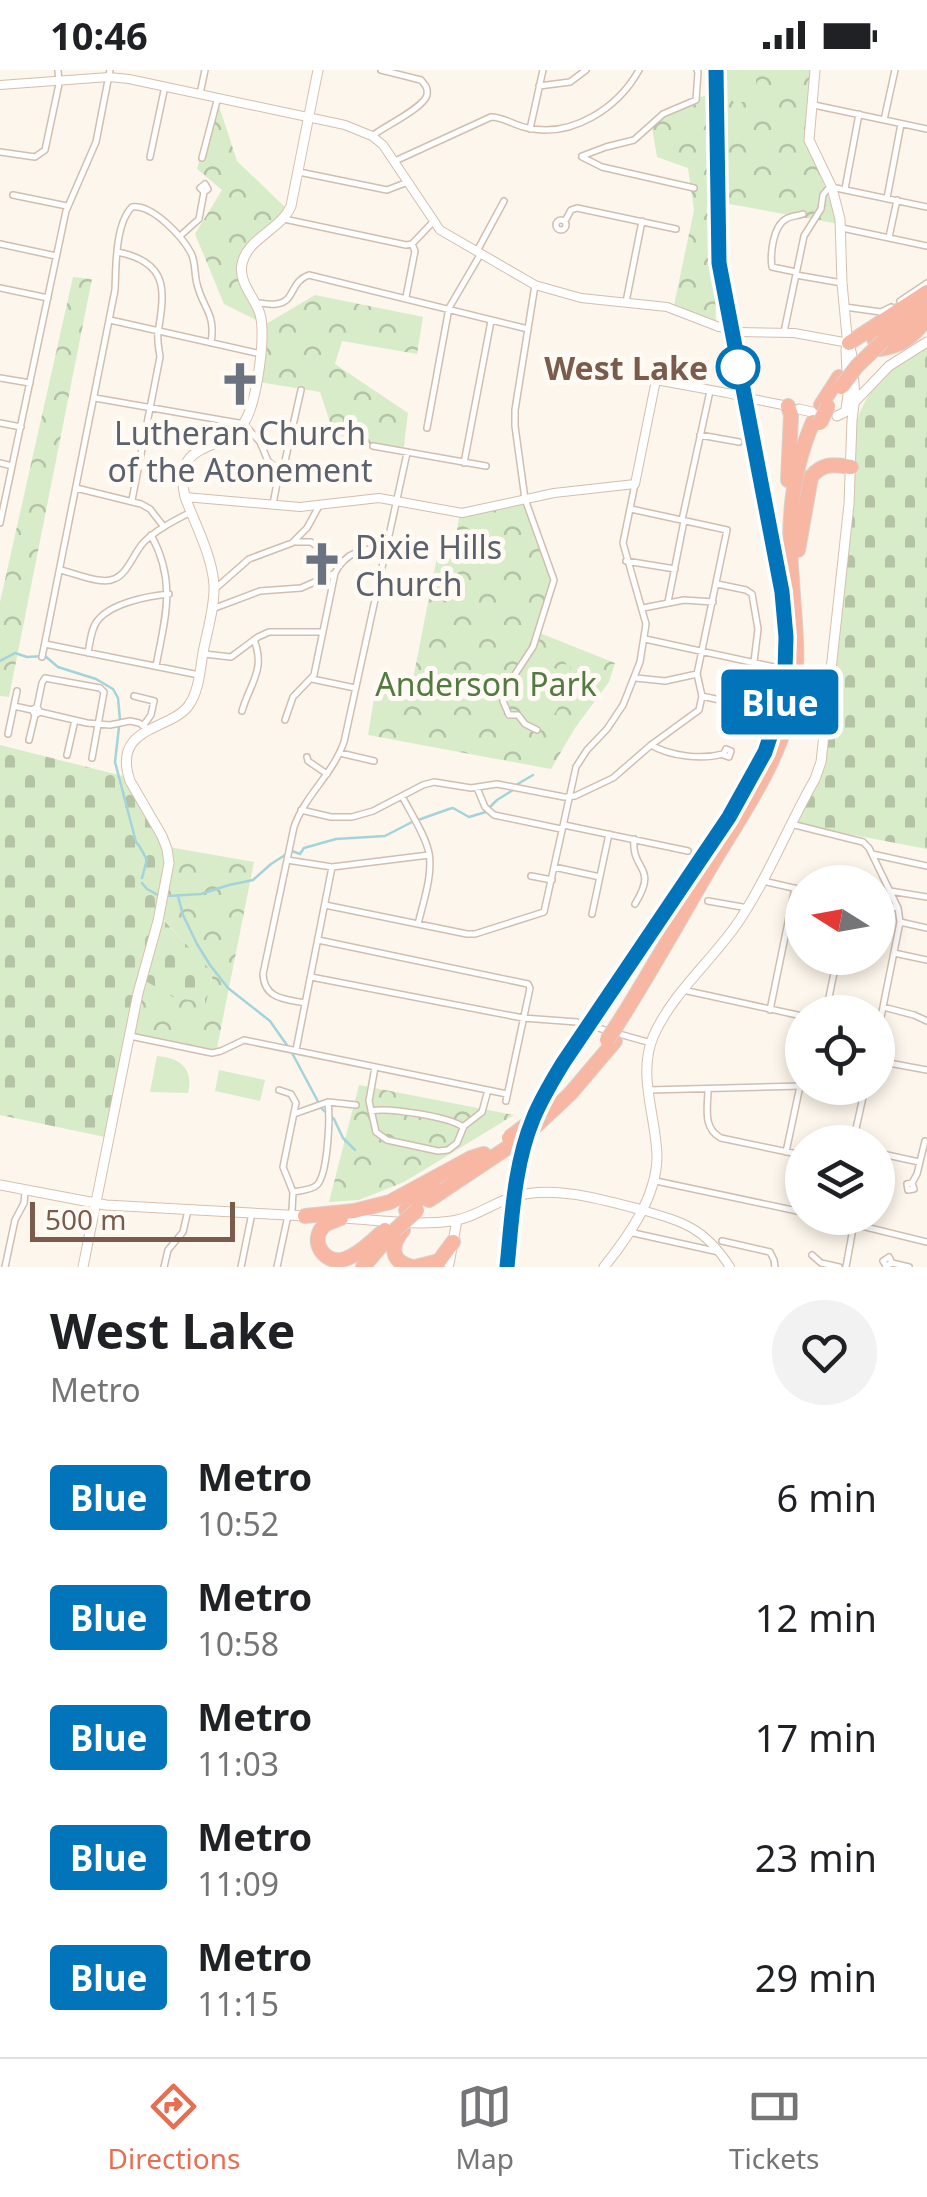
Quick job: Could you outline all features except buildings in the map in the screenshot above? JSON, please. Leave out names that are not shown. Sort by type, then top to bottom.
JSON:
[{"type":"highway","points":[[411,1210],[540,1118],[575,1081],[621,1026],[706,897],[772,775],[795,717],[804,650],[797,517],[809,450],[833,414],[864,342],[927,294]]},
{"type":"highway","points":[[864,342],[927,305]]},
{"type":"highway","points":[[864,342],[892,348],[927,319]]},
{"type":"highway","points":[[791,578],[786,528],[793,411]]},
{"type":"highway","points":[[621,1026],[782,739],[796,665],[790,520],[793,490],[802,450],[833,414]]},
{"type":"highway","points":[[798,548],[812,474],[830,464],[850,467]]},
{"type":"highway","points":[[318,1267],[308,1217],[390,1202],[509,1142]]},
{"type":"highway","points":[[363,1267],[411,1210],[484,1154]]},
{"type":"highway","points":[[341,1218],[326,1224],[319,1234],[319,1247],[330,1259],[342,1260],[394,1230]]},
{"type":"highway","points":[[355,1267],[394,1230]]},
{"type":"highway","points":[[394,1230],[394,1253],[402,1264],[414,1267],[444,1264],[454,1240]]},
{"type":"main road","points":[[83,1267],[168,863],[162,836],[127,773],[130,750],[145,727],[186,710],[192,700],[212,607],[214,589],[206,553],[185,497],[184,466],[201,448],[232,435],[244,424],[250,410],[263,328],[243,279],[242,261],[284,219],[291,206],[318,70]]},
{"type":"main road","points":[[814,71],[809,140],[832,188],[841,228],[845,307],[864,342],[850,400],[833,414]]},
{"type":"main road","points":[[864,342],[905,354]]},
{"type":"main road","points":[[845,381],[864,342]]},
{"type":"main road","points":[[793,411],[833,414],[905,354],[927,342]]},
{"type":"main road","points":[[845,381],[861,386],[872,383]]},
{"type":"main road","points":[[833,414],[855,396],[845,381]]},
{"type":"main road","points":[[833,414],[872,383]]},
{"type":"main road","points":[[604,1267],[642,1210],[653,1181],[657,1156],[647,1064],[651,1043],[684,990],[748,908],[818,773],[846,536],[850,467],[833,414]]},
{"type":"main road","points":[[0,1184],[95,1206],[308,1217],[440,1222],[457,1220],[534,1192],[642,1210]]},
{"type":"main road","points":[[624,1205],[632,1214],[630,1231]]},
{"type":"main road","points":[[454,1240],[457,1220]]},
{"type":"main road","points":[[440,1222],[449,1226],[454,1240]]},
{"type":"street","points":[[0,152],[35,157],[45,150],[58,70]]},
{"type":"street","points":[[200,94],[205,70]]},
{"type":"street","points":[[372,136],[422,103],[427,94],[421,80],[381,70]]},
{"type":"street","points":[[530,129],[542,70]]},
{"type":"street","points":[[539,86],[570,82],[586,70]]},
{"type":"street","points":[[394,161],[490,117],[530,129],[555,130],[586,120],[617,99],[639,70]]},
{"type":"street","points":[[694,188],[602,168],[582,156],[634,140],[663,114],[696,100],[696,70]]},
{"type":"street","points":[[884,120],[895,70]]},
{"type":"street","points":[[0,523],[67,206],[96,142],[110,74]]},
{"type":"street","points":[[0,86],[110,74],[345,124],[383,145],[433,222],[448,237],[535,285],[581,298],[667,307],[738,332],[784,332],[864,342]]},
{"type":"street","points":[[150,157],[165,86]]},
{"type":"street","points":[[202,158],[218,98]]},
{"type":"street","points":[[811,104],[927,129]]},
{"type":"street","points":[[845,190],[859,114]]},
{"type":"street","points":[[887,198],[901,124]]},
{"type":"street","points":[[298,172],[387,190],[408,182]]},
{"type":"street","points":[[784,332],[804,236],[820,209],[824,193],[832,188],[927,207]]},
{"type":"street","points":[[179,237],[199,219],[204,192]]},
{"type":"street","points":[[13,195],[67,206]]},
{"type":"street","points":[[889,238],[896,200]]},
{"type":"street","points":[[426,428],[449,308],[504,201]]},
{"type":"street","points":[[42,656],[110,320],[117,252],[126,214],[135,206],[146,208],[179,237],[192,256],[198,287],[212,318],[211,343]]},
{"type":"street","points":[[565,221],[571,210],[578,208],[676,229]]},
{"type":"street","points":[[802,214],[781,223],[772,266],[842,283]]},
{"type":"street","points":[[284,219],[406,245],[412,244],[433,222]]},
{"type":"street","points":[[626,302],[642,221]]},
{"type":"street","points":[[841,228],[927,246]]},
{"type":"street","points":[[0,244],[56,256]]},
{"type":"street","points":[[406,298],[415,250],[412,244]]},
{"type":"street","points":[[117,252],[141,258],[156,273],[164,304],[159,330],[160,358],[132,500]]},
{"type":"street","points":[[256,303],[284,302],[298,280],[309,274],[528,329]]},
{"type":"street","points":[[845,307],[884,311],[927,283]]},
{"type":"street","points":[[535,285],[514,418],[525,499],[554,582],[533,648],[508,685],[503,701],[509,714],[518,715],[537,730]]},
{"type":"street","points":[[0,288],[48,298]]},
{"type":"street","points":[[110,320],[261,354]]},
{"type":"street","points":[[464,464],[491,321]]},
{"type":"street","points":[[0,378],[30,384]]},
{"type":"street","points":[[325,905],[475,934],[537,915],[546,908],[574,774],[580,760],[618,714],[636,678],[645,639],[646,624],[623,544],[656,380],[793,411]]},
{"type":"street","points":[[273,504],[301,390]]},
{"type":"street","points":[[668,602],[710,390]]},
{"type":"street","points":[[94,398],[244,424],[260,442],[268,462],[280,471]]},
{"type":"street","points":[[0,422],[20,427]]},
{"type":"street","points":[[700,434],[739,442]]},
{"type":"street","points":[[373,446],[486,466]]},
{"type":"street","points":[[305,1003],[273,996],[263,981],[294,826],[300,810],[340,753],[407,453]]},
{"type":"street","points":[[0,464],[12,466]]},
{"type":"street","points":[[185,497],[319,506],[372,498],[462,513],[554,493],[636,484]]},
{"type":"street","points":[[76,488],[132,500],[150,509],[164,526]]},
{"type":"street","points":[[292,544],[319,506]]},
{"type":"street","points":[[300,810],[352,817],[374,811],[434,782],[476,788],[497,784],[569,797],[614,778],[651,744],[696,714],[702,705],[697,674],[727,532],[631,508]]},
{"type":"street","points":[[60,570],[100,580],[114,579],[151,536],[191,512]]},
{"type":"street","points":[[307,528],[311,542]]},
{"type":"street","points":[[151,536],[166,572],[168,594],[156,666]]},
{"type":"street","points":[[214,589],[249,560],[303,540],[340,563]]},
{"type":"street","points":[[285,720],[293,697],[312,678],[340,563],[363,549],[386,550]]},
{"type":"street","points":[[626,561],[675,569]]},
{"type":"street","points":[[212,607],[260,592],[301,588],[335,573]]},
{"type":"street","points":[[717,584],[752,594],[758,629],[754,662]]},
{"type":"street","points":[[88,653],[101,617],[131,601],[168,594]]},
{"type":"street","points":[[642,608],[692,599],[714,602]]},
{"type":"street","points":[[203,654],[231,657],[274,631],[322,632]]},
{"type":"street","points":[[645,639],[774,666]]},
{"type":"street","points":[[242,712],[260,668],[254,640]]},
{"type":"street","points":[[45,644],[199,675]]},
{"type":"street","points":[[636,678],[666,681],[697,674]]},
{"type":"street","points":[[29,740],[45,678],[100,688],[104,692],[92,758]]},
{"type":"street","points":[[312,678],[356,688]]},
{"type":"street","points":[[8,734],[17,691]]},
{"type":"street","points":[[14,706],[98,724],[130,721],[145,727],[154,700],[134,696]]},
{"type":"street","points":[[702,696],[756,708]]},
{"type":"street","points":[[68,755],[75,720]]},
{"type":"street","points":[[651,744],[657,749],[697,756],[723,754]]},
{"type":"street","points":[[340,753],[374,761]]},
{"type":"street","points":[[307,757],[326,774]]},
{"type":"street","points":[[476,788],[485,807],[494,815],[688,850]]},
{"type":"street","points":[[402,796],[429,855],[418,924]]},
{"type":"street","points":[[791,824],[860,840],[877,865]]},
{"type":"street","points":[[592,914],[609,834]]},
{"type":"street","points":[[634,839],[634,854],[646,880],[635,904]]},
{"type":"street","points":[[872,854],[927,866]]},
{"type":"street","points":[[286,860],[332,867],[429,855]]},
{"type":"street","points":[[554,866],[600,877]]},
{"type":"street","points":[[296,1050],[332,867]]},
{"type":"street","points":[[531,876],[552,880]]},
{"type":"street","points":[[764,881],[785,886]]},
{"type":"street","points":[[895,892],[927,898]]},
{"type":"street","points":[[706,897],[748,908]]},
{"type":"street","points":[[895,902],[900,922],[895,948]]},
{"type":"street","points":[[900,922],[927,928]]},
{"type":"street","points":[[129,1036],[212,1052],[244,1040],[507,1097],[530,988],[525,982],[318,940]]},
{"type":"street","points":[[770,1010],[785,947]]},
{"type":"street","points":[[895,953],[927,960]]},
{"type":"street","points":[[310,978],[523,1018],[577,1022],[651,1043]]},
{"type":"street","points":[[684,990],[785,1013]]},
{"type":"street","points":[[895,1010],[927,1021]]},
{"type":"street","points":[[895,1064],[927,1070]]},
{"type":"street","points":[[375,1067],[369,1101],[374,1128],[382,1138],[438,1151],[454,1147],[464,1127],[480,1115],[488,1090]]},
{"type":"street","points":[[649,1090],[785,1086]]},
{"type":"street","points":[[708,1088],[708,1123],[714,1134],[785,1152]]},
{"type":"street","points":[[277,1267],[308,1217],[292,1192],[284,1167],[296,1104],[294,1096],[279,1090]]},
{"type":"street","points":[[294,1114],[328,1102],[356,1106]]},
{"type":"street","points":[[292,1192],[313,1188],[320,1180],[330,1130],[328,1102]]},
{"type":"street","points":[[370,1111],[387,1108],[454,1120],[464,1127]]},
{"type":"street","points":[[912,1183],[924,1141]]},
{"type":"street","points":[[895,1157],[920,1162]]},
{"type":"street","points":[[653,1181],[785,1208]]},
{"type":"street","points":[[5,1267],[25,1189]]},
{"type":"street","points":[[164,1267],[168,1250],[183,1232],[188,1210]]},
{"type":"street","points":[[642,1210],[694,1227],[730,1267]]},
{"type":"street","points":[[241,1267],[252,1214]]},
{"type":"street","points":[[630,1231],[720,1252]]},
{"type":"street","points":[[895,1234],[927,1242]]},
{"type":"street","points":[[812,1255],[821,1263],[842,1267],[851,1235]]},
{"type":"street","points":[[722,1241],[770,1252],[775,1267]]},
{"type":"street","points":[[892,1263],[909,1267]]},
{"type":"green space","points":[[713,70],[816,70],[811,151],[839,224],[713,201],[716,326],[673,310],[694,210],[688,168],[657,157],[651,122],[680,104],[714,95]]},
{"type":"green space","points":[[733,70],[756,70],[756,102],[733,102]]},
{"type":"green space","points":[[216,97],[237,161],[288,210],[277,230],[248,250],[241,267],[266,324],[315,295],[423,317],[417,354],[342,341],[335,364],[408,413],[403,453],[334,434],[320,392],[253,381],[266,325],[224,304],[195,234],[222,190],[197,169]]},
{"type":"green space","points":[[73,277],[92,279],[9,697],[0,696],[0,602]]},
{"type":"green space","points":[[927,346],[927,849],[796,824],[818,777],[855,426],[860,411],[882,379]]},
{"type":"green space","name":"Anderson Park","points":[[524,503],[552,580],[537,632],[615,663],[609,682],[551,769],[368,735],[376,687],[411,689],[437,557],[452,559],[459,518]]},
{"type":"green space","points":[[544,652],[564,656],[571,671],[554,715],[539,725],[521,710]],"holes":[[[555,657],[566,663],[567,673],[551,714],[537,721],[528,714],[528,704],[543,664]]]},
{"type":"green space","points":[[546,665],[565,672],[548,714],[530,707]]},
{"type":"green space","points":[[0,745],[123,776],[169,847],[156,912],[213,973],[206,1003],[173,997],[144,980],[105,1137],[0,1115]]},
{"type":"green space","points":[[169,847],[254,862],[216,1053],[131,1035],[144,980],[205,1003],[213,974],[156,911]]},
{"type":"green space","points":[[157,1056],[183,1066],[189,1077],[188,1093],[150,1092]]},
{"type":"green space","points":[[219,1070],[265,1080],[260,1101],[215,1091]]},
{"type":"green space","points":[[359,1085],[514,1115],[404,1182],[359,1200],[329,1202]]},
{"type":"waterway","points":[[0,661],[15,653],[45,656],[58,667],[96,679],[113,689],[120,720]]},
{"type":"waterway","points":[[119,727],[115,762],[136,842],[147,859],[142,878]]},
{"type":"waterway","points":[[516,785],[533,775]]},
{"type":"waterway","points":[[489,808],[513,790]]},
{"type":"waterway","points":[[418,820],[453,808],[469,817],[486,812]]},
{"type":"waterway","points":[[292,851],[300,854],[304,848],[336,839],[385,836],[412,822]]},
{"type":"waterway","points":[[168,896],[201,894],[253,880],[285,855]]},
{"type":"waterway","points":[[142,883],[158,895]]},
{"type":"waterway","points":[[178,896],[183,915],[210,965],[228,988],[270,1021],[322,1109],[334,1119],[343,1138],[355,1150]]},
{"type":"railway","points":[[500,1267],[514,1157],[534,1105],[751,766],[768,727],[778,687],[778,603],[715,280],[710,70]]},
{"type":"metro line","name":"Blue","points":[[507,1267],[518,1171],[541,1100],[739,802],[765,752],[783,690],[786,637],[782,592],[719,263],[716,70]]},
{"type":"place","name":"West Lake","points":[[738,367]]},
{"type":"place","name":"Lutheran Church of the Atonement","points":[[240,384]]},
{"type":"place","name":"Dixie Hills Church","points":[[322,564]]}]
